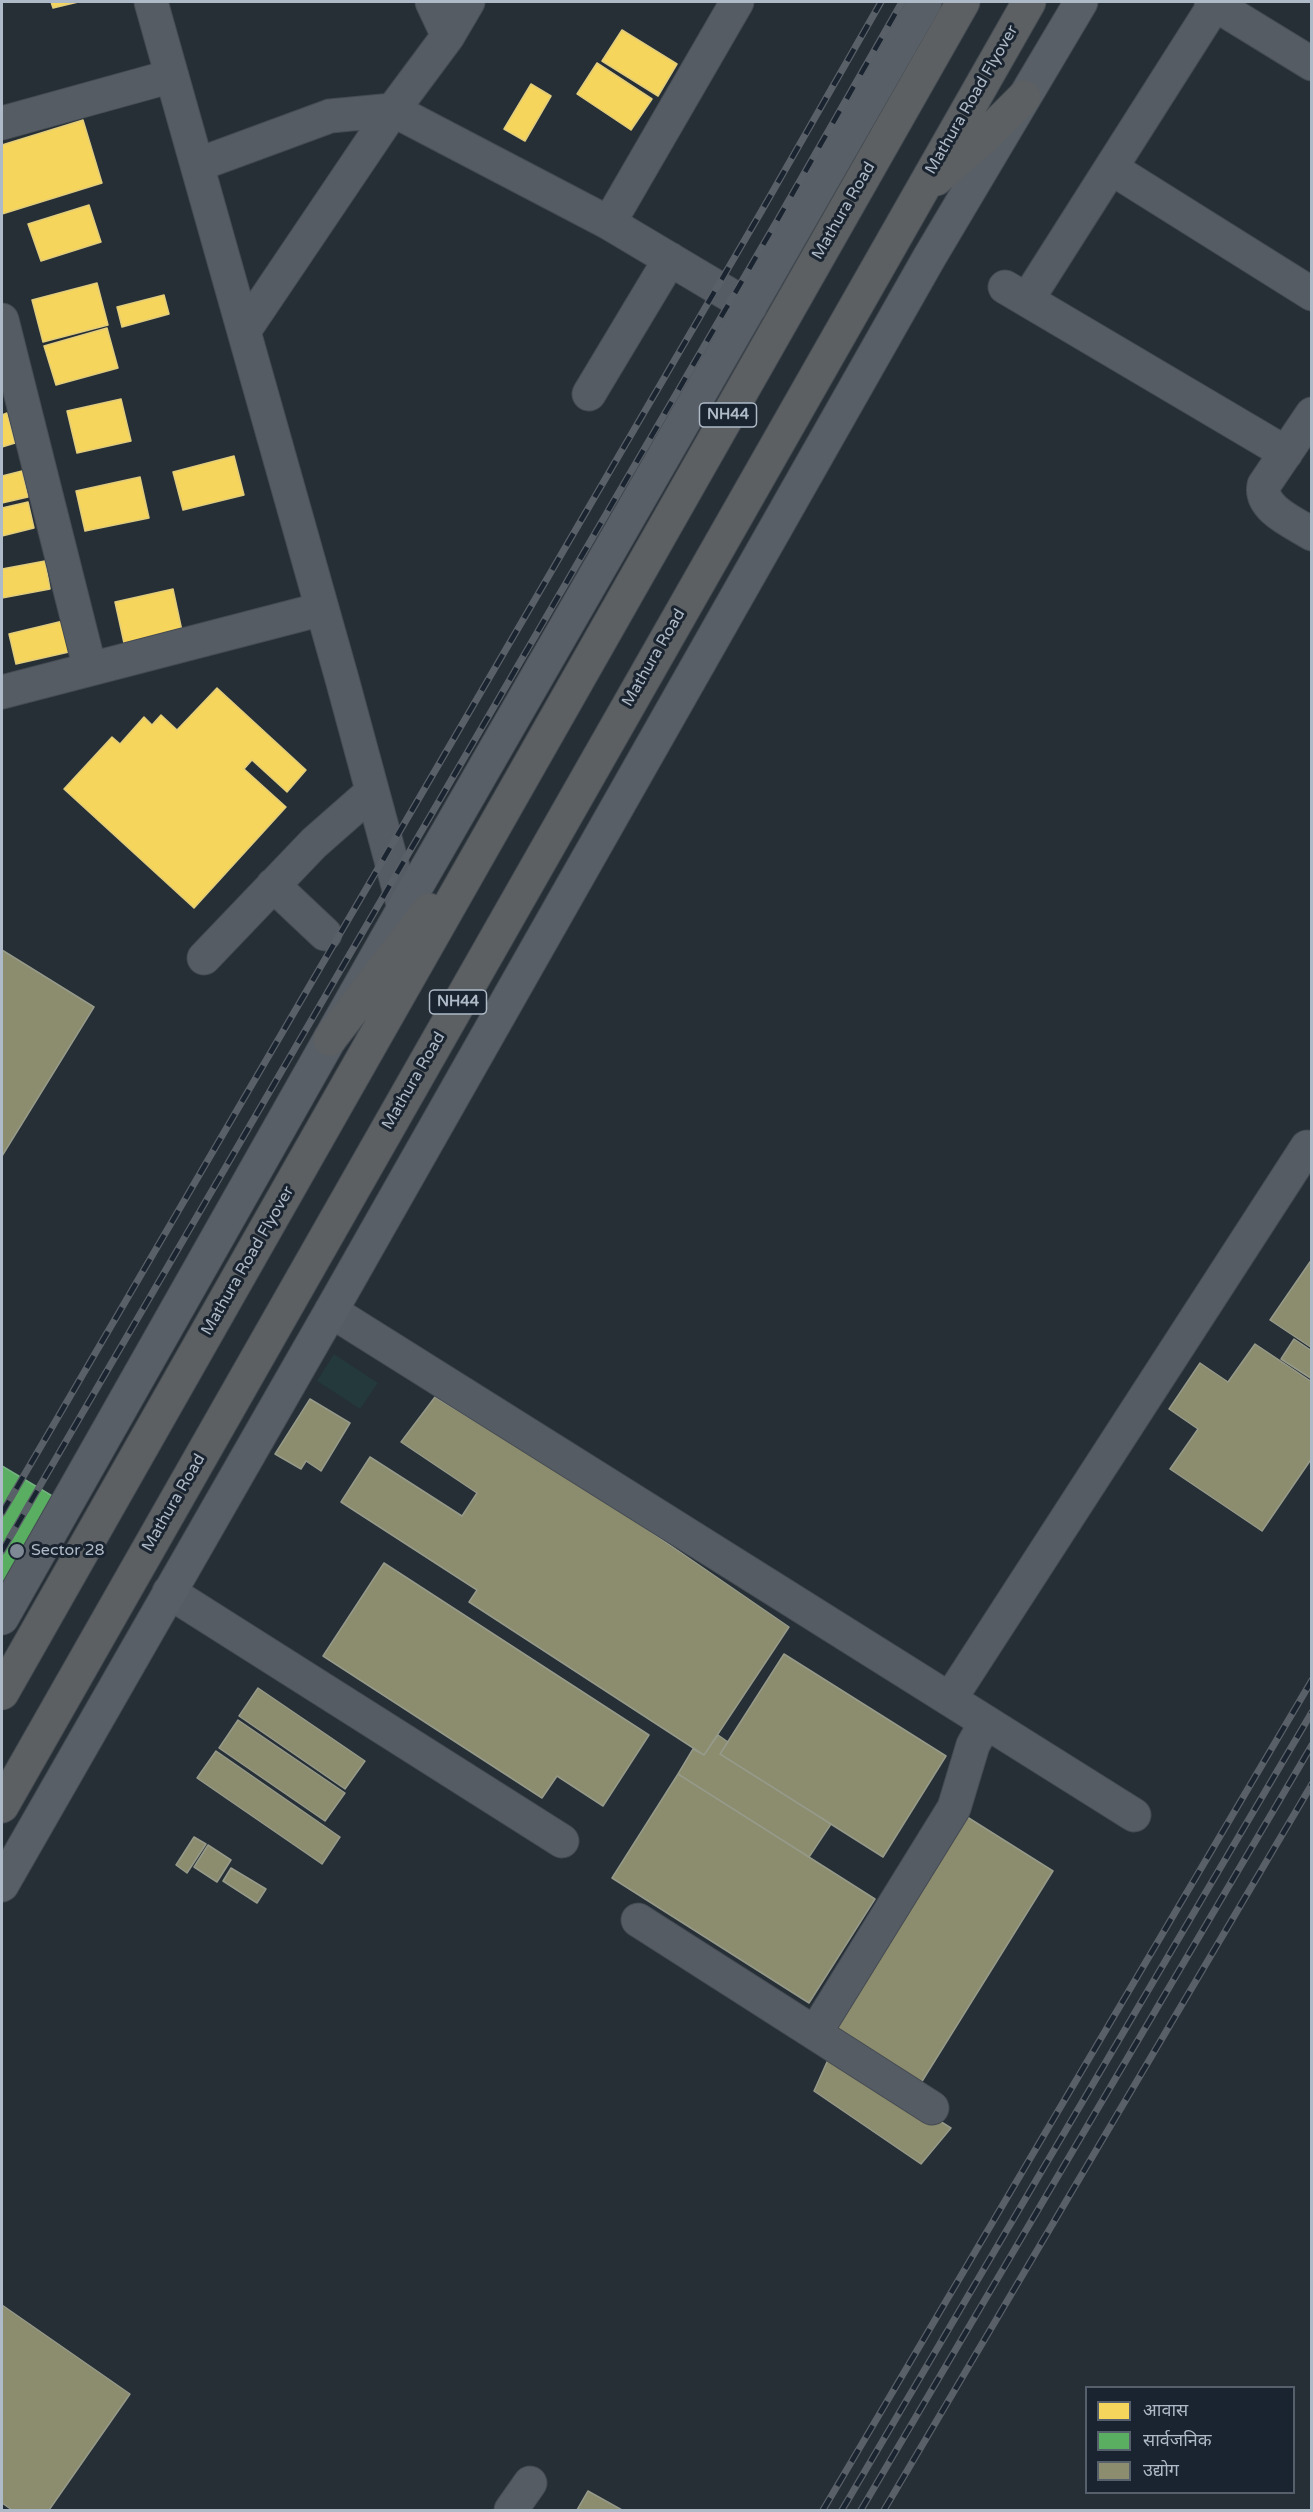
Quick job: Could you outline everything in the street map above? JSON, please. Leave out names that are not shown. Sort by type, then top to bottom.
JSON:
[{"type":"highway","name":"Mathura Road","points":[[494,829],[963,2]]},
{"type":"highway","name":"Mathura Road Flyover","points":[[915,199],[1029,2]]},
{"type":"highway","points":[[915,199],[984,137],[1024,97]]},
{"type":"highway","name":"Mathura Road","points":[[2,1806],[915,199]]},
{"type":"highway","points":[[330,1039],[494,829]]},
{"type":"highway","name":"Mathura Road Flyover","points":[[2,1693],[494,829]]},
{"type":"main road","points":[[2,1618],[404,908],[925,2]]},
{"type":"main road","points":[[2,1885],[923,268],[1081,2]]},
{"type":"street","points":[[151,2],[404,908]]},
{"type":"street","points":[[432,2],[448,36]]},
{"type":"street","points":[[244,331],[393,110],[448,36],[468,2]]},
{"type":"street","points":[[609,223],[737,2]]},
{"type":"street","points":[[1286,453],[1016,293],[1111,168],[1213,3],[1311,64]]},
{"type":"street","points":[[2,123],[172,76]]},
{"type":"street","points":[[197,165],[330,116],[393,110],[609,223],[750,307]]},
{"type":"street","points":[[1111,168],[1311,294]]},
{"type":"street","points":[[588,394],[670,259]]},
{"type":"street","points":[[2,320],[90,669]]},
{"type":"street","points":[[1311,414],[1264,485],[1263,493],[1265,500],[1275,510],[1311,534]]},
{"type":"street","points":[[2,692],[322,609]]},
{"type":"street","points":[[204,958],[314,843],[372,792]]},
{"type":"street","points":[[273,885],[325,934]]},
{"type":"street","points":[[950,1700],[1307,1147]]},
{"type":"street","points":[[331,1311],[1134,1815]]},
{"type":"street","points":[[169,1593],[562,1841]]},
{"type":"street","points":[[815,2033],[954,1808],[973,1745],[986,1722]]},
{"type":"street","points":[[638,1920],[932,2108]]},
{"type":"street","points":[[511,2511],[530,2482]]},
{"type":"green space","points":[[334,1354],[378,1383],[360,1409],[317,1381]]},
{"type":"building: आवास","points":[[51,2],[78,2],[53,8]]},
{"type":"building: आवास","points":[[622,30],[677,64],[658,96],[602,61]]},
{"type":"building: आवास","points":[[597,63],[652,99],[631,130],[577,94]]},
{"type":"building: आवास","points":[[531,84],[551,96],[525,141],[504,129]]},
{"type":"building: आवास","points":[[83,120],[102,183],[2,214],[2,145]]},
{"type":"building: आवास","points":[[89,205],[101,242],[41,261],[28,224]]},
{"type":"building: आवास","points":[[97,283],[108,325],[43,342],[32,300]]},
{"type":"building: आवास","points":[[164,295],[169,314],[122,327],[117,307]]},
{"type":"building: आवास","points":[[107,328],[118,368],[56,385],[44,346]]},
{"type":"building: आवास","points":[[121,399],[131,441],[77,453],[67,411]]},
{"type":"building: आवास","points":[[7,413],[15,443],[2,447],[2,415]]},
{"type":"building: आवास","points":[[234,456],[244,495],[183,510],[173,472]]},
{"type":"building: आवास","points":[[22,471],[28,497],[2,503],[2,476]]},
{"type":"building: आवास","points":[[140,477],[149,518],[85,531],[76,491]]},
{"type":"building: आवास","points":[[28,502],[34,528],[2,536],[2,508]]},
{"type":"building: आवास","points":[[45,561],[50,589],[2,598],[2,569]]},
{"type":"building: आवास","points":[[173,589],[182,631],[124,643],[115,602]]},
{"type":"building: आवास","points":[[63,621],[69,652],[16,664],[9,634]]},
{"type":"building: आवास","points":[[217,688],[306,770],[287,792],[252,760],[244,769],[286,807],[194,908],[64,789],[112,737],[120,744],[144,717],[152,725],[161,715],[177,730]]},
{"type":"building: सार्वजनिक","name":"Sector 28","points":[[2,1466],[59,1500],[2,1632]]},
{"type":"building: उद्योग","points":[[2,950],[94,1007],[2,1156]]},
{"type":"building: उद्योग","points":[[1312,1259],[1312,1348],[1270,1320]]},
{"type":"building: उद्योग","points":[[1294,1339],[1312,1351],[1312,1379],[1281,1359]]},
{"type":"building: उद्योग","points":[[1255,1344],[1312,1382],[1312,1458],[1262,1531],[1170,1469],[1198,1429],[1169,1409],[1200,1363],[1228,1382]]},
{"type":"building: उद्योग","points":[[435,1397],[587,1488],[789,1627],[704,1755],[469,1602],[477,1590],[341,1502],[370,1457],[462,1516],[477,1493],[401,1442]]},
{"type":"building: उद्योग","points":[[310,1399],[350,1423],[321,1471],[306,1461],[301,1469],[275,1454]]},
{"type":"building: उद्योग","points":[[384,1563],[649,1735],[603,1806],[557,1776],[542,1798],[323,1656]]},
{"type":"building: उद्योग","points":[[784,1654],[946,1756],[883,1857],[720,1754]]},
{"type":"building: उद्योग","points":[[258,1688],[365,1761],[345,1789],[239,1716]]},
{"type":"building: उद्योग","points":[[238,1720],[345,1793],[325,1821],[219,1748]]},
{"type":"building: उद्योग","points":[[718,1735],[728,1742],[720,1754],[831,1824],[809,1857],[678,1774],[693,1749],[704,1755]]},
{"type":"building: उद्योग","points":[[216,1751],[340,1837],[322,1864],[197,1778]]},
{"type":"building: उद्योग","points":[[678,1774],[875,1899],[809,2003],[612,1878]]},
{"type":"building: उद्योग","points":[[964,1815],[1053,1871],[916,2091],[826,2034]]},
{"type":"building: उद्योग","points":[[194,1837],[206,1844],[187,1873],[176,1865]]},
{"type":"building: उद्योग","points":[[208,1845],[231,1860],[217,1882],[194,1867]]},
{"type":"building: उद्योग","points":[[231,1868],[266,1889],[257,1903],[223,1881]]},
{"type":"building: उद्योग","points":[[831,2053],[951,2128],[921,2164],[814,2091]]},
{"type":"building: उद्योग","points":[[2,2305],[130,2394],[49,2510],[12,2510],[2,2503]]},
{"type":"building: उद्योग","points":[[588,2491],[622,2510],[577,2510]]},
{"type":"railway","points":[[2,1513],[761,212],[881,2]]},
{"type":"railway","points":[[2,1551],[777,221],[902,2]]},
{"type":"railway","points":[[823,2510],[1312,1680]]},
{"type":"railway","points":[[842,2510],[1312,1712]]},
{"type":"railway","points":[[861,2510],[1312,1745]]},
{"type":"railway","points":[[884,2510],[1312,1784]]},
{"type":"place","name":"Sector 28","points":[[17,1551]]}]
